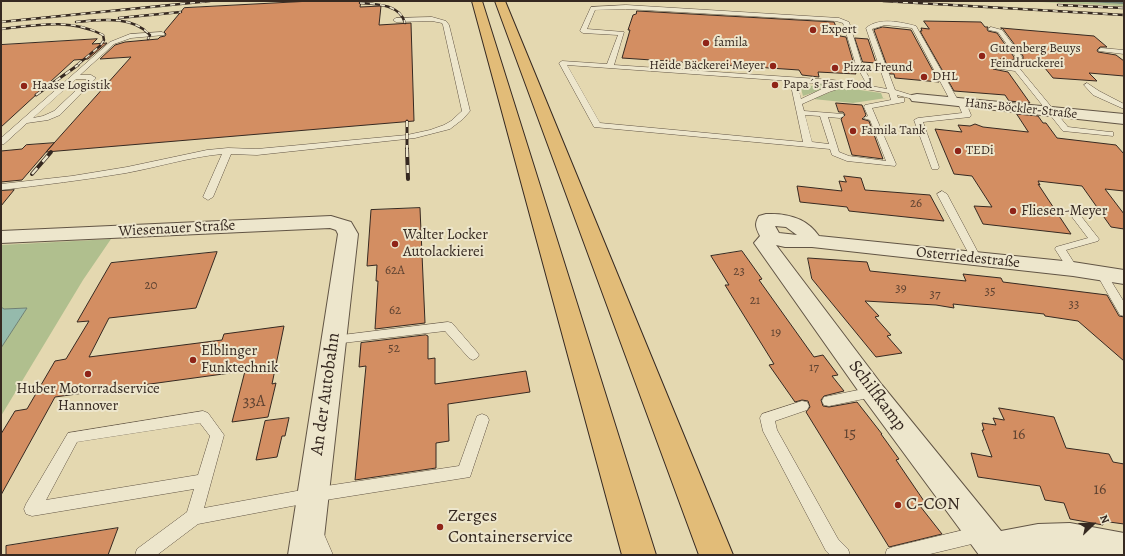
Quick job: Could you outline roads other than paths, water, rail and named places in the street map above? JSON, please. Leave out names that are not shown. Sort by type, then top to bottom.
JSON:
[{"type":"highway","points":[[476,1],[639,555]]},
{"type":"highway","points":[[500,1],[716,555]]},
{"type":"street","name":"Hans-Böckler-Straße","points":[[917,98],[1124,119]]},
{"type":"street","name":"Osterriedestraße","points":[[771,237],[767,232],[765,225],[766,220],[788,220],[809,234],[812,241],[1073,269],[1124,277]]},
{"type":"street","name":"Wiesenauer Straße","points":[[1,237],[331,222],[344,226],[348,234]]},
{"type":"street","name":"An der Autobahn","points":[[305,555],[348,234]]},
{"type":"street","name":"Schilfkamp","points":[[771,237],[764,243],[873,392],[992,546]]},
{"type":"street","points":[[992,546],[1038,540],[1070,539],[1124,549]]},
{"type":"lane","points":[[610,66],[622,33],[583,31],[593,8],[626,7],[837,19],[846,22],[859,65],[868,81],[868,87]]},
{"type":"lane","points":[[1,187],[127,170],[207,153],[228,151],[257,152],[407,137],[449,126],[460,120],[466,111],[446,25],[439,20],[432,19],[396,20]]},
{"type":"lane","points":[[895,101],[869,28],[875,25],[903,25],[914,28],[967,115],[918,120],[935,167]]},
{"type":"lane","points":[[991,29],[1000,31],[1019,57],[1017,69]]},
{"type":"lane","points":[[1,142],[117,40],[138,35],[162,34]]},
{"type":"lane","points":[[1101,50],[1124,52]]},
{"type":"lane","points":[[834,147],[597,125],[562,63],[833,82],[868,87],[917,98]]},
{"type":"lane","points":[[996,67],[1017,69],[1066,129],[1110,134]]},
{"type":"lane","points":[[26,121],[45,118],[57,113],[93,78],[74,78]]},
{"type":"lane","points":[[792,79],[808,145]]},
{"type":"lane","points":[[798,103],[827,90],[854,85]]},
{"type":"lane","points":[[1087,85],[1096,93],[1124,107]]},
{"type":"lane","points":[[823,114],[836,153],[846,158],[892,164],[870,118],[868,107],[917,98]]},
{"type":"lane","points":[[801,113],[840,116]]},
{"type":"lane","points":[[208,197],[228,151]]},
{"type":"lane","points":[[942,194],[976,258]]},
{"type":"lane","points":[[1073,269],[1060,249],[1094,239],[1074,213]]},
{"type":"lane","points":[[1101,273],[1124,312]]},
{"type":"lane","points":[[334,340],[448,326],[473,355]]},
{"type":"lane","points":[[829,401],[873,392]]},
{"type":"lane","points":[[802,406],[767,418],[770,431],[832,545],[842,555]]},
{"type":"lane","points":[[194,517],[217,435],[203,417],[73,437],[32,509],[204,481]]},
{"type":"lane","points":[[143,555],[194,517],[313,495],[465,472],[482,420]]},
{"type":"lane","points":[[309,523],[325,555]]},
{"type":"lane","points":[[893,555],[992,546]]},
{"type":"waterway","points":[[1087,1],[1124,3]]},
{"type":"railway","points":[[1,22],[210,1]]},
{"type":"railway","points":[[883,1],[1124,15]]},
{"type":"railway","points":[[360,3],[387,6],[398,12],[405,23]]},
{"type":"railway","points":[[1058,5],[1124,8]]},
{"type":"railway","points":[[119,18],[181,12]]},
{"type":"railway","points":[[76,22],[115,20],[134,24],[150,35],[148,39]]},
{"type":"railway","points":[[1,29],[53,24],[79,26],[103,35],[104,40],[100,46],[76,66]]},
{"type":"railway","points":[[36,95],[78,65]]},
{"type":"railway","points":[[407,121],[407,149]]},
{"type":"railway","points":[[407,149],[408,179]]},
{"type":"railway","points":[[32,174],[51,152]]},
{"type":"place","name":"Expert","points":[[813,30]]},
{"type":"place","name":"famila","points":[[706,43]]},
{"type":"place","name":"Gutenberg Beuys Feindruckerei","points":[[982,56]]},
{"type":"place","name":"Heide Bäckerei Meyer","points":[[773,66]]},
{"type":"place","name":"Pizza Freund","points":[[835,68]]},
{"type":"place","name":"DHL","points":[[924,77]]},
{"type":"place","name":"Papa´s Fast Food","points":[[775,85]]},
{"type":"place","name":"Haase Logistik","points":[[24,86]]},
{"type":"place","name":"Famila Tank","points":[[853,131]]},
{"type":"place","name":"TEDi","points":[[958,151]]},
{"type":"place","name":"Fliesen-Meyer","points":[[1013,211]]},
{"type":"place","name":"Walter Locker Autolackierei","points":[[395,244]]},
{"type":"place","name":"Elblinger Funktechnik","points":[[193,360]]},
{"type":"place","name":"Huber Motorradservice Hannover","points":[[88,374]]},
{"type":"place","name":"C-CON","points":[[898,505]]},
{"type":"place","name":"Zerges Containerservice","points":[[440,527]]}]
